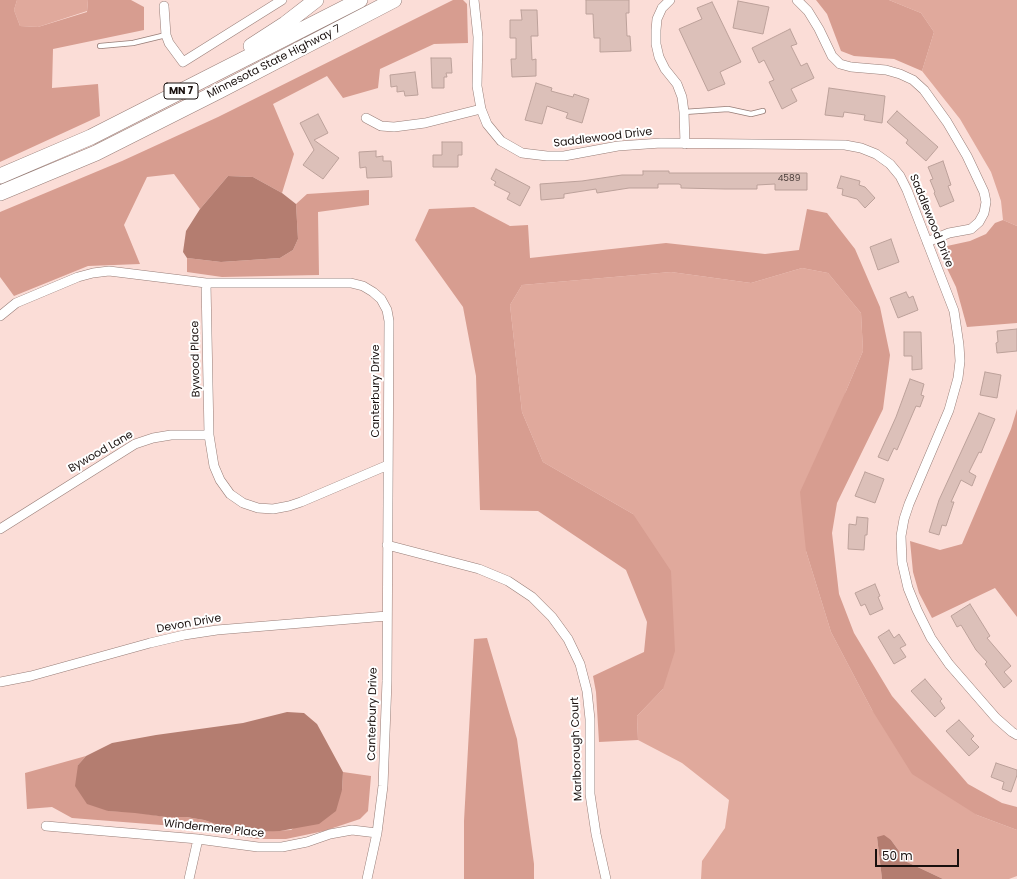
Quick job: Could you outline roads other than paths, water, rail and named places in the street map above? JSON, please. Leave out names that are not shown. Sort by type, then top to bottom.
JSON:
[{"type":"main road","points":[[211,76],[219,65],[285,24],[316,0]]},
{"type":"main road","name":"Minnesota State Highway 7","points":[[0,176],[91,137],[360,0]]},
{"type":"main road","name":"Minnesota State Highway 7","points":[[0,193],[96,153],[394,0]]},
{"type":"street","points":[[164,6],[166,35],[171,48],[183,62],[282,0]]},
{"type":"street","name":"Saddlewood Drive","points":[[474,0],[478,37],[477,86],[481,109],[487,124],[501,141],[522,153],[564,156],[618,146],[661,143],[845,145],[861,148],[876,154],[890,164],[900,176],[907,190],[954,311],[960,361],[958,378],[949,410],[904,519],[901,536],[902,562],[908,588],[931,638],[949,664],[980,700],[996,718],[1017,735]]},
{"type":"street","points":[[670,0],[662,8],[657,19],[656,44],[659,57],[665,69],[677,84],[682,97],[685,144]]},
{"type":"street","points":[[797,0],[808,11],[820,30],[832,56],[840,64],[851,67],[886,70],[900,74],[913,80],[924,90],[947,122],[967,156],[984,192],[986,202],[984,213],[979,222],[971,229],[949,233],[927,242]]},
{"type":"street","points":[[366,118],[381,126],[394,127],[425,123],[481,109]]},
{"type":"street","name":"Canterbury Drive","points":[[0,316],[16,304],[38,293],[78,277],[110,271],[206,283],[351,283],[363,286],[382,299],[387,310],[389,321],[387,681],[384,786],[377,834],[367,879]]},
{"type":"street","name":"Bywood Place","points":[[206,283],[209,435]]},
{"type":"street","name":"Bywood Lane","points":[[0,529],[135,444],[153,438],[171,435],[209,435]]},
{"type":"street","points":[[209,435],[214,466],[220,480],[230,494],[243,503],[258,508],[273,509],[290,506],[388,464]]},
{"type":"street","name":"Marlborough Court","points":[[387,545],[479,569],[508,581],[532,597],[552,617],[568,639],[580,664],[587,691],[590,719],[590,794],[596,834],[606,879]]},
{"type":"street","name":"Devon Drive","points":[[0,682],[31,676],[184,635],[387,616]]},
{"type":"street","name":"Windermere Place","points":[[46,826],[198,839],[258,847],[282,847],[307,842],[330,834],[352,830],[377,834]]},
{"type":"street","points":[[189,879],[198,839]]},
{"type":"lane","points":[[100,46],[133,43],[166,35]]},
{"type":"lane","points":[[684,112],[728,109],[752,114],[763,111]]}]
